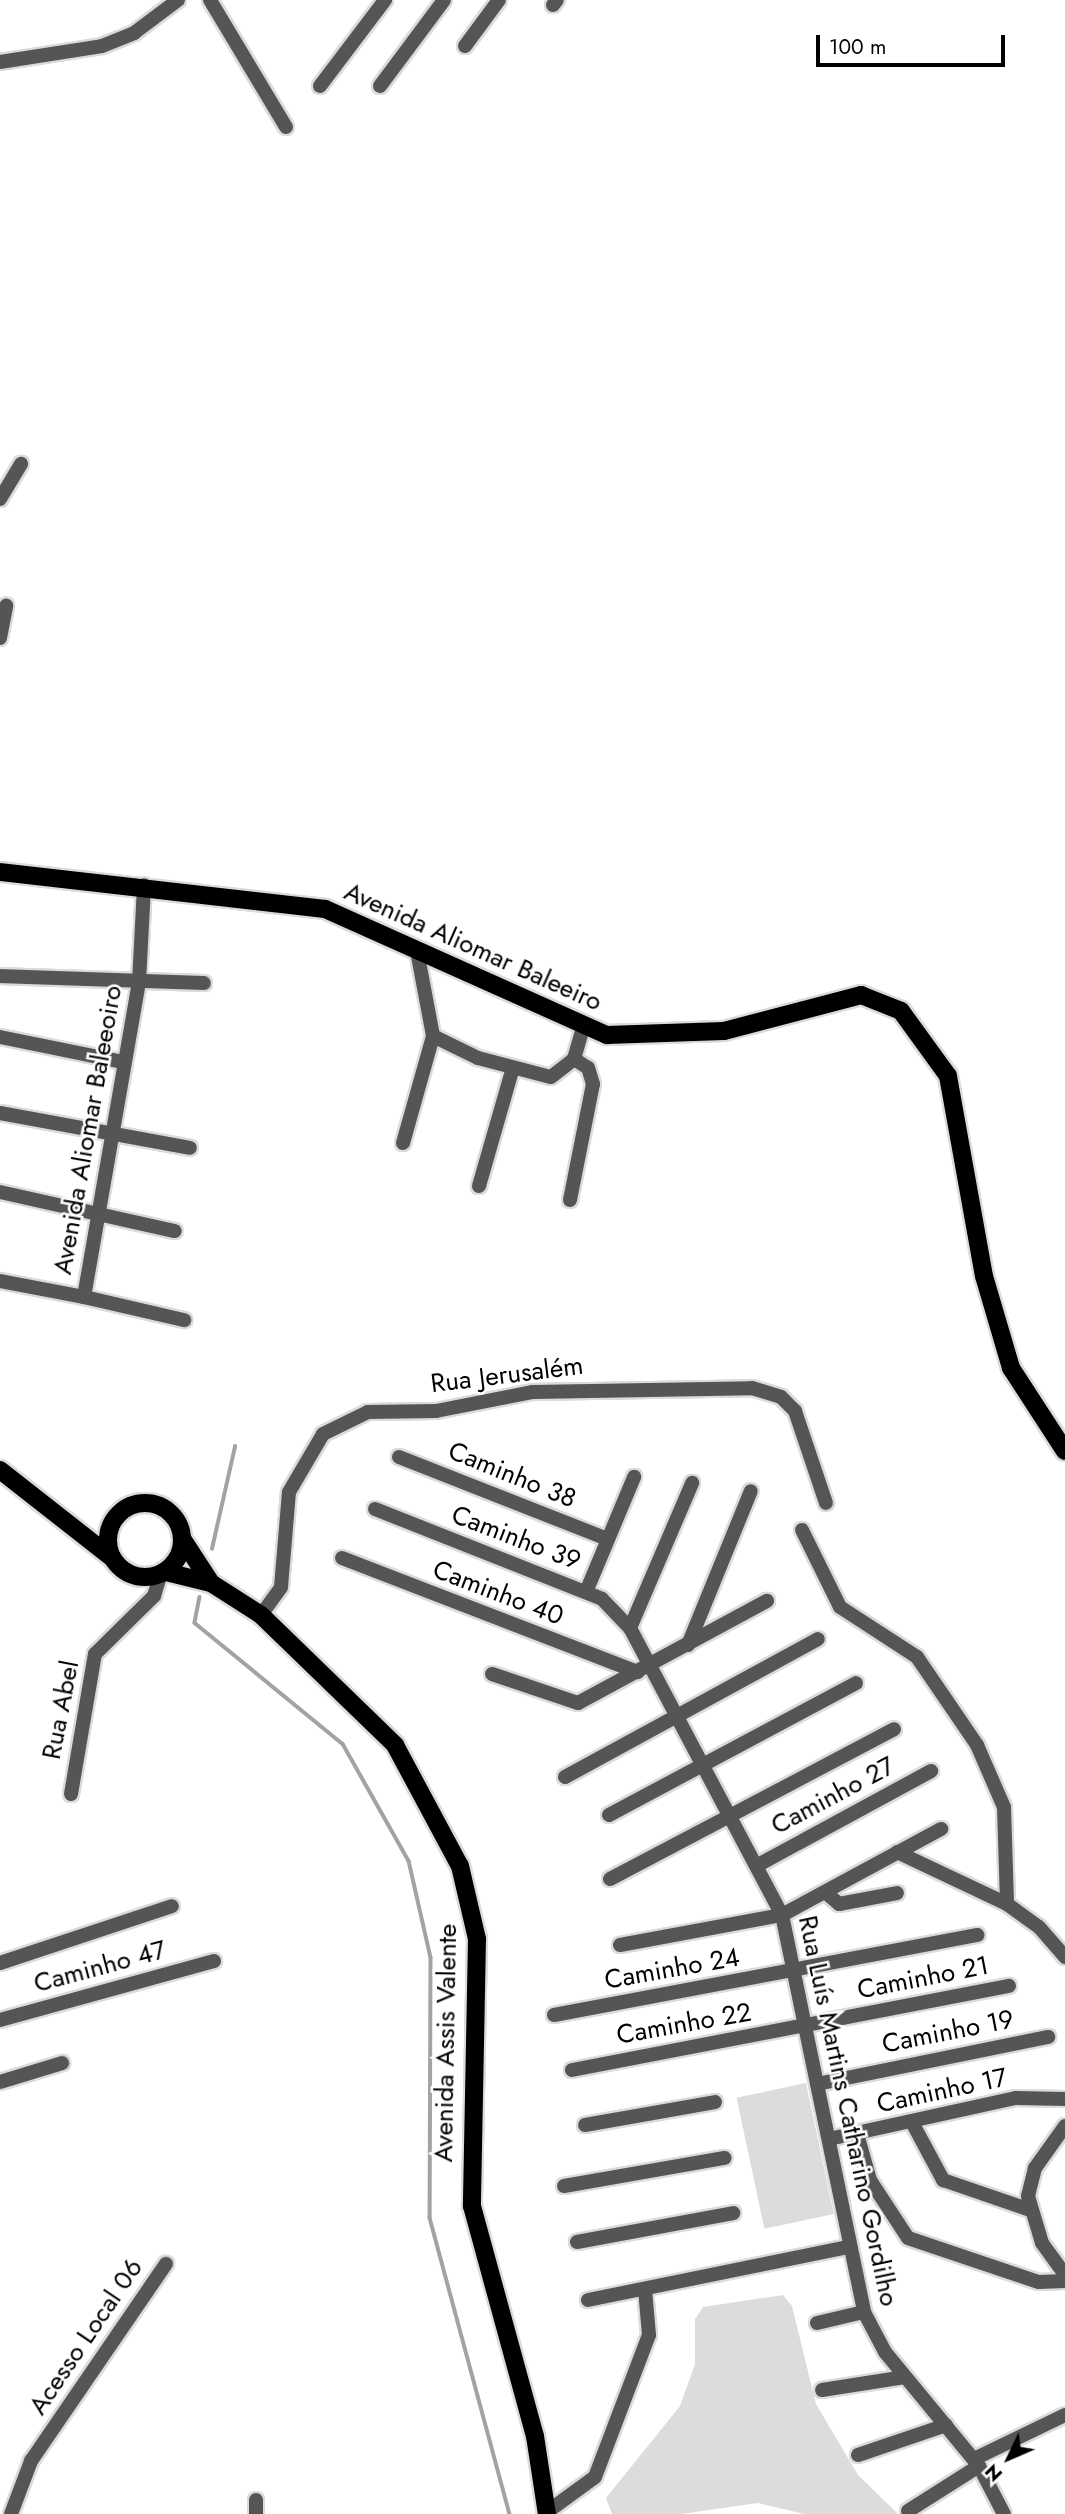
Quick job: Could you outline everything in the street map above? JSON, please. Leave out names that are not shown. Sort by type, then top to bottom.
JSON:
[{"type":"main road","name":"Avenida Aliomar Baleeiro","points":[[0,872],[144,885],[310,905],[583,1028],[630,1037],[699,1034],[861,995],[901,1012],[948,1076],[984,1276],[1011,1368],[1065,1451]]},
{"type":"main road","points":[[0,1470],[71,1520],[125,1573],[163,1574],[183,1540],[176,1518],[157,1504],[134,1504],[115,1517],[71,1520]]},
{"type":"main road","points":[[113,1560],[108,1538],[115,1517]]},
{"type":"main road","name":"Avenida Assis Valente","points":[[183,1540],[211,1583]]},
{"type":"main road","name":"Avenida Assis Valente","points":[[163,1574],[211,1583],[261,1615],[403,1755],[471,1895],[477,1939],[470,2190],[538,2449],[547,2513]]},
{"type":"street","points":[[0,62],[102,46],[134,33],[178,0]]},
{"type":"street","points":[[210,0],[286,127]]},
{"type":"street","points":[[320,86],[385,0]]},
{"type":"street","points":[[380,86],[444,0]]},
{"type":"street","points":[[464,46],[499,0]]},
{"type":"street","points":[[0,499],[21,464]]},
{"type":"street","points":[[0,638],[6,606]]},
{"type":"street","name":"Avenida Aliomar Baleeoiro","points":[[0,1281],[84,1297],[139,982],[144,885]]},
{"type":"street","points":[[403,1143],[433,1036],[417,951]]},
{"type":"street","points":[[0,976],[204,983]]},
{"type":"street","points":[[433,1036],[512,1071],[551,1077],[574,1059],[583,1028]]},
{"type":"street","points":[[3,1038],[124,1062]]},
{"type":"street","points":[[570,1200],[593,1084],[588,1068],[574,1059]]},
{"type":"street","points":[[479,1186],[512,1071]]},
{"type":"street","points":[[0,1112],[114,1137],[190,1148]]},
{"type":"street","points":[[0,1192],[175,1231]]},
{"type":"street","points":[[84,1297],[184,1320]]},
{"type":"street","name":"Rua Jerusalém","points":[[261,1615],[281,1587],[289,1492],[323,1434],[368,1412],[436,1411],[533,1392],[752,1388],[781,1397],[795,1411],[825,1503]]},
{"type":"street","name":"Caminho 38","points":[[399,1457],[607,1539]]},
{"type":"street","points":[[586,1592],[634,1477]]},
{"type":"street","points":[[630,1628],[692,1483]]},
{"type":"street","points":[[688,1645],[751,1491]]},
{"type":"street","name":"Caminho 39","points":[[375,1509],[586,1592],[630,1628]]},
{"type":"street","points":[[802,1530],[841,1607],[917,1657],[977,1745],[1003,1807],[1007,1904]]},
{"type":"street","name":"Caminho 40","points":[[342,1558],[643,1669]]},
{"type":"street","name":"Rua Abel","points":[[71,1794],[95,1654],[154,1596],[163,1574]]},
{"type":"street","points":[[492,1674],[568,1704],[643,1669],[767,1601]]},
{"type":"street","name":"Rua Luís Martins Catharino Gordilho","points":[[630,1628],[643,1669],[677,1717],[758,1865],[782,1915],[797,1972],[849,2247],[864,2312],[905,2377],[977,2463],[1004,2514]]},
{"type":"street","points":[[565,1777],[818,1639]]},
{"type":"street","points":[[609,1815],[856,1683]]},
{"type":"street","points":[[610,1880],[894,1729]]},
{"type":"street","name":"Caminho 27","points":[[758,1865],[931,1770]]},
{"type":"street","points":[[620,1945],[782,1915],[941,1829]]},
{"type":"street","points":[[897,1852],[1007,1904],[1039,1927],[1065,1957]]},
{"type":"street","points":[[826,1893],[839,1903],[897,1893]]},
{"type":"street","points":[[0,1963],[172,1906]]},
{"type":"street","name":"Caminho 24","points":[[554,2015],[797,1972],[978,1935]]},
{"type":"street","name":"Caminho 47","points":[[0,2020],[214,1961]]},
{"type":"street","name":"Caminho 21","points":[[806,2027],[1009,1986]]},
{"type":"street","name":"Caminho 22","points":[[572,2070],[806,2027]]},
{"type":"street","name":"Caminho 19","points":[[817,2084],[1048,2038]]},
{"type":"street","points":[[0,2082],[62,2063]]},
{"type":"street","name":"Caminho 17","points":[[829,2139],[913,2124],[1016,2098],[1065,2099]]},
{"type":"street","points":[[585,2125],[715,2102]]},
{"type":"street","points":[[913,2124],[943,2180],[1030,2210]]},
{"type":"street","points":[[1065,2126],[1035,2168],[1030,2210],[1042,2243],[1065,2275]]},
{"type":"street","points":[[857,2134],[870,2180],[908,2238],[1039,2282],[1065,2281]]},
{"type":"street","points":[[564,2186],[725,2158]]},
{"type":"street","points":[[577,2242],[733,2213]]},
{"type":"street","points":[[588,2300],[849,2247]]},
{"type":"street","name":"Acesso Local 06","points":[[12,2514],[31,2461],[166,2264]]},
{"type":"street","points":[[547,2513],[595,2477],[649,2335],[645,2289]]},
{"type":"street","points":[[817,2323],[864,2312]]},
{"type":"street","points":[[821,2390],[905,2377]]},
{"type":"street","points":[[908,2511],[977,2463],[1065,2415]]},
{"type":"street","points":[[858,2455],[946,2425]]},
{"type":"shaded area","points":[[806,2083],[834,2214],[764,2229],[737,2098]]},
{"type":"shaded area","points":[[783,2295],[792,2306],[816,2404],[858,2475],[898,2514],[804,2514],[758,2503],[681,2514],[612,2514],[606,2498],[680,2406],[695,2364],[695,2319],[703,2307]]},
{"type":"waterway","points":[[212,1549],[235,1447]]},
{"type":"waterway","points":[[200,1597],[195,1623],[343,1744],[409,1861],[431,1958],[430,2218],[510,2514]]}]
